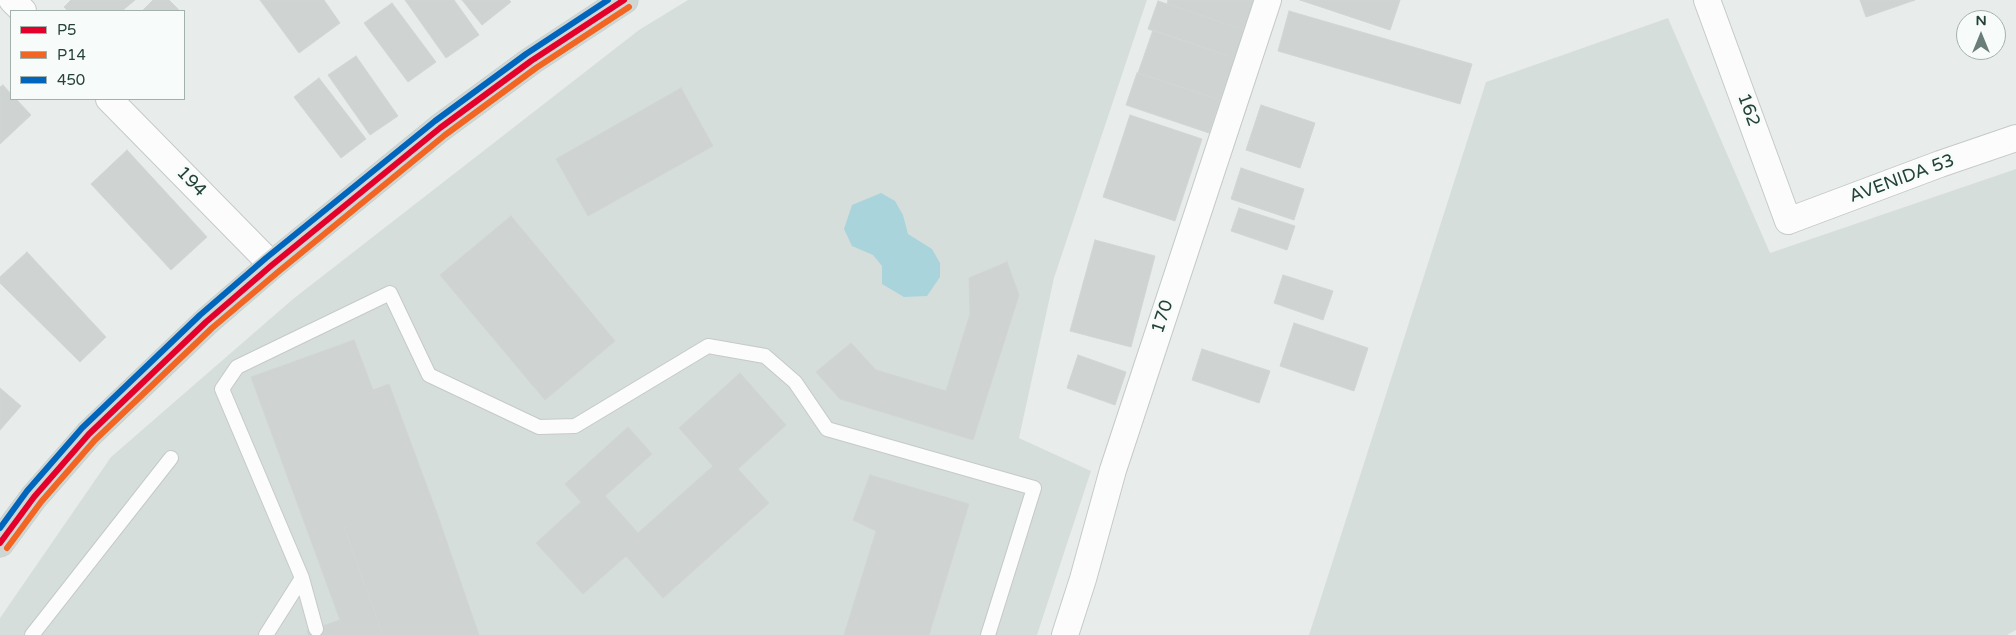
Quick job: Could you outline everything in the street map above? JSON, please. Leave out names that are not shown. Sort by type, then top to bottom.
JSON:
[{"type":"main road","points":[[0,543],[34,497],[89,434],[206,322],[272,265],[440,128],[531,61],[624,0]]},
{"type":"street","name":"170","points":[[1065,635],[1083,579],[1113,470],[1268,0]]},
{"type":"street","name":"162","points":[[1707,0],[1788,221]]},
{"type":"street","name":"194","points":[[110,100],[272,265]]},
{"type":"street","name":"AVENIDA 53","points":[[1788,221],[1940,164],[2016,138]]},
{"type":"lane","points":[[316,629],[302,578],[222,389],[236,367],[390,293],[429,375],[539,427],[575,426],[708,346],[765,356],[795,382],[827,429],[1034,488],[988,635]]},
{"type":"lane","points":[[32,635],[171,458]]},
{"type":"lane","points":[[266,635],[302,578]]},
{"type":"shaded area","points":[[688,0],[1147,0],[1054,278],[1019,438],[1091,471],[1037,635],[0,635],[0,618],[111,457],[293,299],[639,30]]},
{"type":"shaded area","points":[[1668,18],[1770,253],[2016,169],[2016,630],[2007,635],[1309,635],[1486,82]]},
{"type":"water","points":[[881,193],[895,201],[903,215],[908,234],[932,249],[940,263],[940,277],[927,296],[904,297],[882,284],[882,266],[873,255],[852,246],[844,229],[852,205]]},
{"type":"building","points":[[71,0],[135,0],[123,10],[67,10],[64,7]]},
{"type":"building","points":[[153,0],[169,0],[179,10],[143,10]]},
{"type":"building","points":[[260,0],[324,0],[340,23],[299,53]]},
{"type":"building","points":[[405,0],[454,0],[479,35],[446,58]]},
{"type":"building","points":[[462,0],[509,0],[511,2],[482,25]]},
{"type":"building","points":[[1168,0],[1254,0],[1244,30],[1167,4]]},
{"type":"building","points":[[1300,0],[1400,0],[1390,30]]},
{"type":"building","points":[[1860,0],[1915,0],[1866,17]]},
{"type":"building","points":[[1158,1],[1244,30],[1235,58],[1148,29]]},
{"type":"building","points":[[392,3],[436,62],[408,82],[364,23]]},
{"type":"building","points":[[1289,11],[1472,64],[1460,104],[1278,51]]},
{"type":"building","points":[[1153,30],[1235,58],[1220,100],[1138,73]]},
{"type":"building","points":[[356,56],[398,116],[370,135],[328,75]]},
{"type":"building","points":[[1137,73],[1220,100],[1209,133],[1126,105]]},
{"type":"building","points":[[319,78],[366,139],[341,158],[294,97]]},
{"type":"building","points":[[3,85],[10,93],[10,100],[17,100],[31,115],[0,144],[0,87]]},
{"type":"building","points":[[681,88],[713,146],[588,216],[556,159]]},
{"type":"building","points":[[1261,105],[1315,123],[1300,168],[1246,150]]},
{"type":"building","points":[[1130,115],[1202,139],[1175,221],[1103,197]]},
{"type":"building","points":[[127,150],[207,237],[171,270],[91,184]]},
{"type":"building","points":[[1241,168],[1304,189],[1294,220],[1231,199]]},
{"type":"building","points":[[1239,208],[1295,226],[1287,250],[1231,231]]},
{"type":"building","points":[[511,216],[615,341],[545,400],[440,275]]},
{"type":"building","points":[[1095,240],[1155,256],[1131,347],[1070,331]]},
{"type":"building","points":[[27,252],[106,337],[80,362],[0,283],[0,277]]},
{"type":"building","points":[[1007,262],[1019,295],[973,440],[840,399],[816,372],[851,343],[876,370],[946,391],[970,314],[969,278]]},
{"type":"building","points":[[1283,275],[1333,291],[1323,320],[1274,303]]},
{"type":"building","points":[[1294,323],[1368,348],[1354,391],[1280,366]]},
{"type":"building","points":[[354,340],[373,390],[389,384],[438,516],[412,526],[404,505],[344,527],[383,635],[308,635],[307,631],[340,620],[251,377]]},
{"type":"building","points":[[1202,349],[1270,371],[1259,403],[1192,380]]},
{"type":"building","points":[[1078,355],[1126,372],[1115,405],[1067,388]]},
{"type":"building","points":[[740,373],[786,425],[738,469],[769,503],[663,598],[626,556],[583,594],[536,543],[581,502],[565,484],[628,427],[652,454],[605,496],[638,533],[713,466],[679,428]]},
{"type":"building","points":[[0,388],[21,406],[0,430]]},
{"type":"building","points":[[870,475],[969,504],[929,635],[844,635],[876,531],[853,520]]},
{"type":"building","points":[[404,505],[412,526],[438,516],[479,635],[383,635],[344,527]]},
{"type":"transit line","name":"450","points":[[0,528],[27,491],[82,428],[200,315],[266,258],[435,121],[526,54],[608,0]]},
{"type":"transit line","name":"P5","points":[[0,543],[34,497],[89,434],[206,322],[272,265],[440,128],[531,61],[624,0]]},
{"type":"transit line","name":"P14","points":[[7,548],[41,502],[95,440],[212,328],[445,135],[536,68],[629,7]]}]
